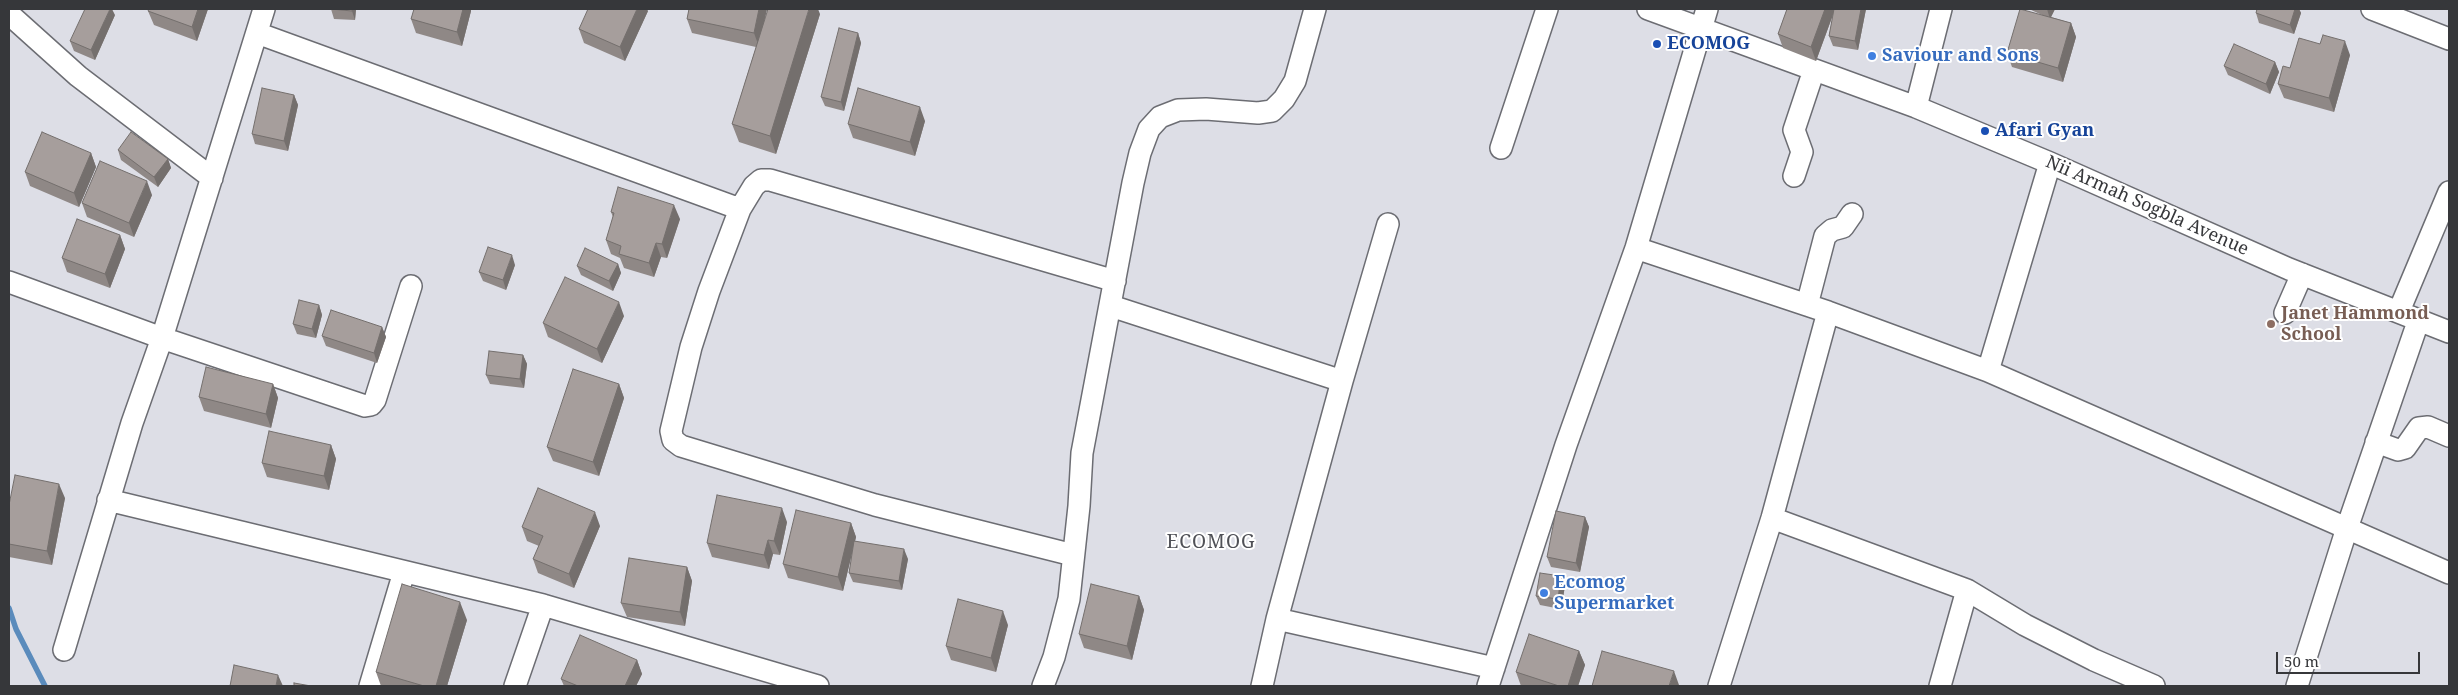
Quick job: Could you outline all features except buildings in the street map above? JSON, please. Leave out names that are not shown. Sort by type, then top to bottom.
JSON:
[{"type":"street","points":[[64,650],[132,423],[162,338],[264,9]]},
{"type":"street","points":[[1043,686],[1054,657],[1069,599],[1082,453],[1137,168],[1150,129],[1160,117],[1178,110],[1206,109],[1258,113],[1272,111],[1284,99],[1295,81],[1315,9]]},
{"type":"street","points":[[1501,148],[1546,9]]},
{"type":"street","name":"Nii Armah Sogbla Avenue","points":[[1648,9],[1705,19],[1814,70],[1916,107],[2050,163],[2302,274],[2449,332]]},
{"type":"street","points":[[1916,107],[1941,9]]},
{"type":"street","points":[[2372,9],[2449,39]]},
{"type":"street","points":[[9,14],[78,76],[212,178]]},
{"type":"street","points":[[1277,619],[1491,677],[1566,445],[1636,248],[1705,19]]},
{"type":"street","points":[[257,33],[740,209]]},
{"type":"street","points":[[1794,176],[1802,152],[1794,130],[1814,70]]},
{"type":"street","points":[[1988,371],[2050,163]]},
{"type":"street","points":[[1073,555],[875,505],[681,446],[673,440],[671,431],[691,347],[740,209],[754,186],[761,180],[770,180],[1115,281]]},
{"type":"street","points":[[2297,686],[2376,442],[2409,315],[2449,192]]},
{"type":"street","points":[[1807,305],[1825,236],[1832,230],[1846,225],[1852,214]]},
{"type":"street","points":[[1262,686],[1277,619],[1342,381],[1388,224]]},
{"type":"street","points":[[1636,248],[1828,312],[1988,371],[2449,573]]},
{"type":"street","points":[[2285,313],[2302,274]]},
{"type":"street","points":[[9,282],[162,338],[365,406],[372,405],[375,400],[411,286]]},
{"type":"street","points":[[1111,306],[1342,381]]},
{"type":"street","points":[[1719,686],[1772,518],[1828,312]]},
{"type":"street","points":[[2376,442],[2398,450],[2405,448],[2419,428],[2428,427],[2449,436]]},
{"type":"street","points":[[108,500],[543,605],[818,686]]},
{"type":"street","points":[[1772,518],[1966,590],[2025,625],[2094,660],[2154,686]]},
{"type":"street","points":[[370,686],[404,572]]},
{"type":"street","points":[[1940,686],[1966,590]]},
{"type":"street","points":[[515,686],[543,605]]},
{"type":"waterway","points":[[9,608],[16,629],[45,686]]},
{"type":"place","name":"ECOMOG","points":[[1657,44]]},
{"type":"place","name":"Saviour and Sons","points":[[1872,56]]},
{"type":"place","name":"Afari Gyan","points":[[1985,131]]},
{"type":"place","name":"Janet Hammond School","points":[[2271,324]]},
{"type":"place","name":"Ecomog Supermarket","points":[[1544,593]]},
{"type":"district","name":"ECOMOG","points":[[1211,543]]}]
